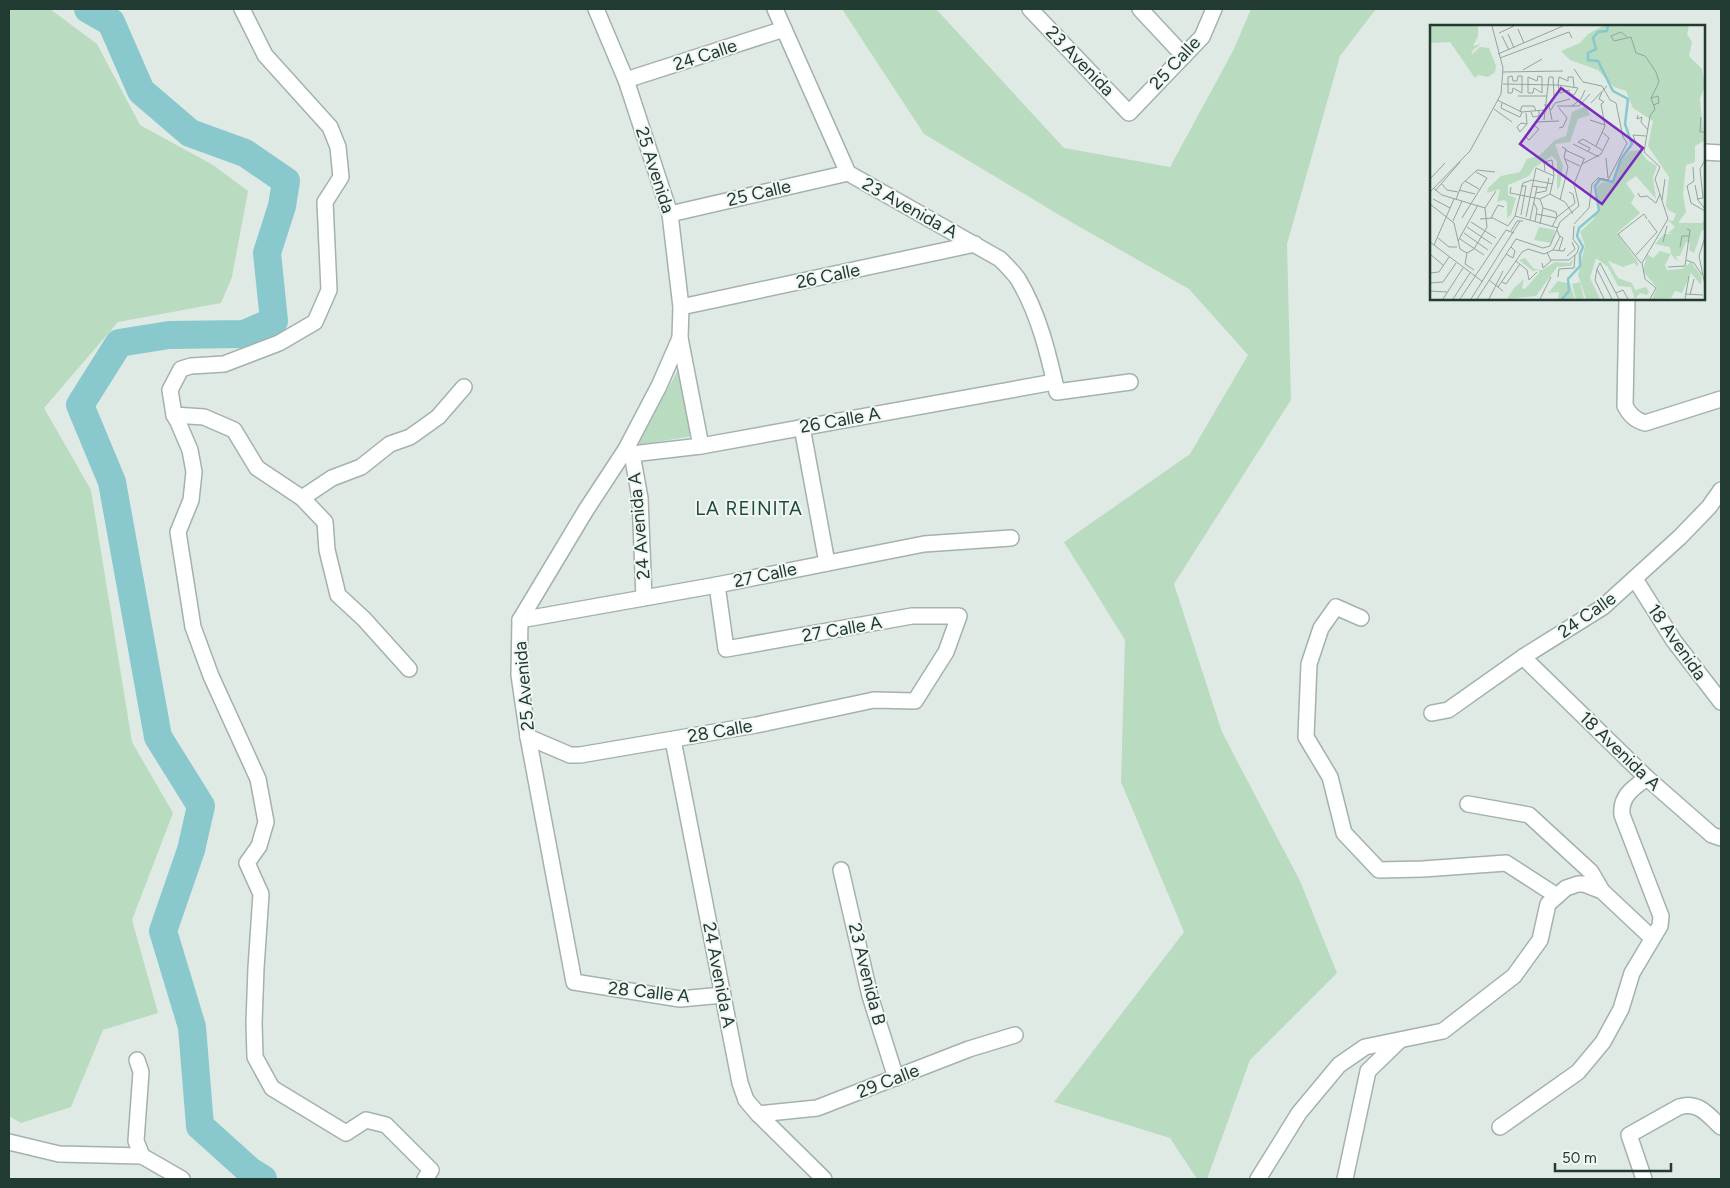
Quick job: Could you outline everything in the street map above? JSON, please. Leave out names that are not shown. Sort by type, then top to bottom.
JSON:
[{"type":"street","points":[[242,9],[265,55],[330,127],[338,147],[341,177],[325,202],[329,290],[315,322],[279,342],[224,364],[191,366],[181,369],[170,390],[174,415],[190,450],[194,472],[191,500],[178,532],[193,627],[211,676],[258,779],[266,822],[259,846],[247,863],[261,894],[255,977],[255,1057],[272,1088],[346,1133],[366,1120],[386,1125],[431,1170],[425,1179]]},
{"type":"street","name":"25 Avenida","points":[[596,9],[626,80],[670,214],[681,307],[680,338],[700,446]]},
{"type":"street","name":"23 Avenida A","points":[[776,9],[848,173],[1000,259],[1017,278],[1032,306],[1049,356],[1056,387]]},
{"type":"street","name":"23 Avenida","points":[[1030,9],[1129,113]]},
{"type":"street","points":[[1140,9],[1184,56]]},
{"type":"street","name":"25 Calle","points":[[1129,113],[1202,36],[1214,9]]},
{"type":"street","name":"24 Calle","points":[[626,80],[784,29]]},
{"type":"street","points":[[1705,152],[1721,153]]},
{"type":"street","name":"25 Calle","points":[[670,214],[848,173]]},
{"type":"street","name":"26 Calle","points":[[681,307],[975,244]]},
{"type":"street","points":[[1627,300],[1625,406],[1630,414],[1638,421],[1645,423],[1721,399]]},
{"type":"street","name":"25 Avenida","points":[[574,982],[528,737],[519,674],[520,620],[586,510],[629,452],[680,338]]},
{"type":"street","name":"26 Calle A","points":[[629,452],[700,446],[802,427],[1056,387],[1130,382]]},
{"type":"street","points":[[302,498],[332,478],[361,467],[390,444],[410,438],[438,417],[464,388]]},
{"type":"street","points":[[174,415],[204,417],[234,430],[257,468],[302,498],[325,522],[328,550],[338,595],[364,618],[409,669]]},
{"type":"street","points":[[802,427],[827,562]]},
{"type":"street","name":"24 Avenida A","points":[[629,452],[640,498],[644,598]]},
{"type":"street","name":"24 Calle","points":[[1432,713],[1448,710],[1523,657],[1603,607],[1692,525],[1709,507],[1721,490]]},
{"type":"street","name":"27 Calle","points":[[520,620],[717,585],[924,544],[1010,538]]},
{"type":"street","name":"18 Avenida","points":[[1635,579],[1674,641],[1721,702]]},
{"type":"street","name":"27 Calle A","points":[[717,585],[726,649],[912,616],[959,616],[946,652],[915,701]]},
{"type":"street","points":[[1361,618],[1336,607],[1321,628],[1309,664],[1306,737],[1330,777],[1344,833],[1379,870],[1506,864],[1557,896]]},
{"type":"street","name":"18 Avenida A","points":[[1523,657],[1647,778],[1712,835],[1721,838]]},
{"type":"street","name":"28 Calle","points":[[528,737],[570,754],[580,755],[756,725],[874,700],[915,701]]},
{"type":"street","name":"24 Avenida A","points":[[673,740],[740,1083],[746,1100],[821,1178]]},
{"type":"street","points":[[1500,1127],[1578,1072],[1603,1042],[1621,1009],[1632,972],[1660,926],[1661,916],[1622,815],[1622,804],[1627,794],[1647,778]]},
{"type":"street","points":[[1468,804],[1529,815],[1591,872],[1602,891]]},
{"type":"street","name":"23 Avenida B","points":[[841,870],[870,996],[896,1078]]},
{"type":"street","points":[[1258,1179],[1299,1113],[1339,1065],[1365,1047],[1443,1031],[1514,976],[1540,940],[1548,904],[1566,888],[1578,884],[1590,885],[1602,891],[1652,938]]},
{"type":"street","name":"28 Calle A","points":[[574,982],[680,999],[724,995]]},
{"type":"street","name":"29 Calle","points":[[758,1114],[817,1108],[969,1049],[1015,1035]]},
{"type":"street","points":[[1345,1179],[1368,1071],[1400,1040]]},
{"type":"street","points":[[137,1060],[141,1072],[136,1141],[142,1156]]},
{"type":"street","points":[[1644,1179],[1629,1135],[1679,1107],[1688,1104],[1703,1110],[1721,1127]]},
{"type":"street","points":[[9,1142],[59,1154],[142,1156],[182,1179]]},
{"type":"green space","points":[[9,9],[50,9],[97,44],[140,125],[213,165],[248,191],[232,277],[221,303],[118,322],[44,408],[91,490],[132,742],[173,813],[132,920],[158,1013],[103,1030],[71,1107],[21,1123],[9,1116]]},
{"type":"green space","points":[[842,9],[936,9],[1064,148],[1170,167],[1233,51],[1251,9],[1376,9],[1340,56],[1287,244],[1291,400],[1174,584],[1222,732],[1300,881],[1337,973],[1250,1060],[1207,1179],[1197,1179],[1170,1138],[1054,1102],[1184,932],[1121,782],[1125,640],[1064,542],[1190,454],[1248,355],[1189,289],[1071,222],[924,134]]},
{"type":"green space","points":[[680,366],[693,436],[638,445]]},
{"type":"waterway","points":[[88,9],[111,22],[141,91],[190,133],[245,153],[286,181],[282,206],[267,253],[274,321],[244,334],[169,335],[119,343],[80,405],[112,482],[158,737],[201,806],[191,850],[163,931],[192,1027],[200,1126],[250,1171],[263,1179]]},
{"type":"district","name":"LA REINITA","points":[[749,508]]}]
